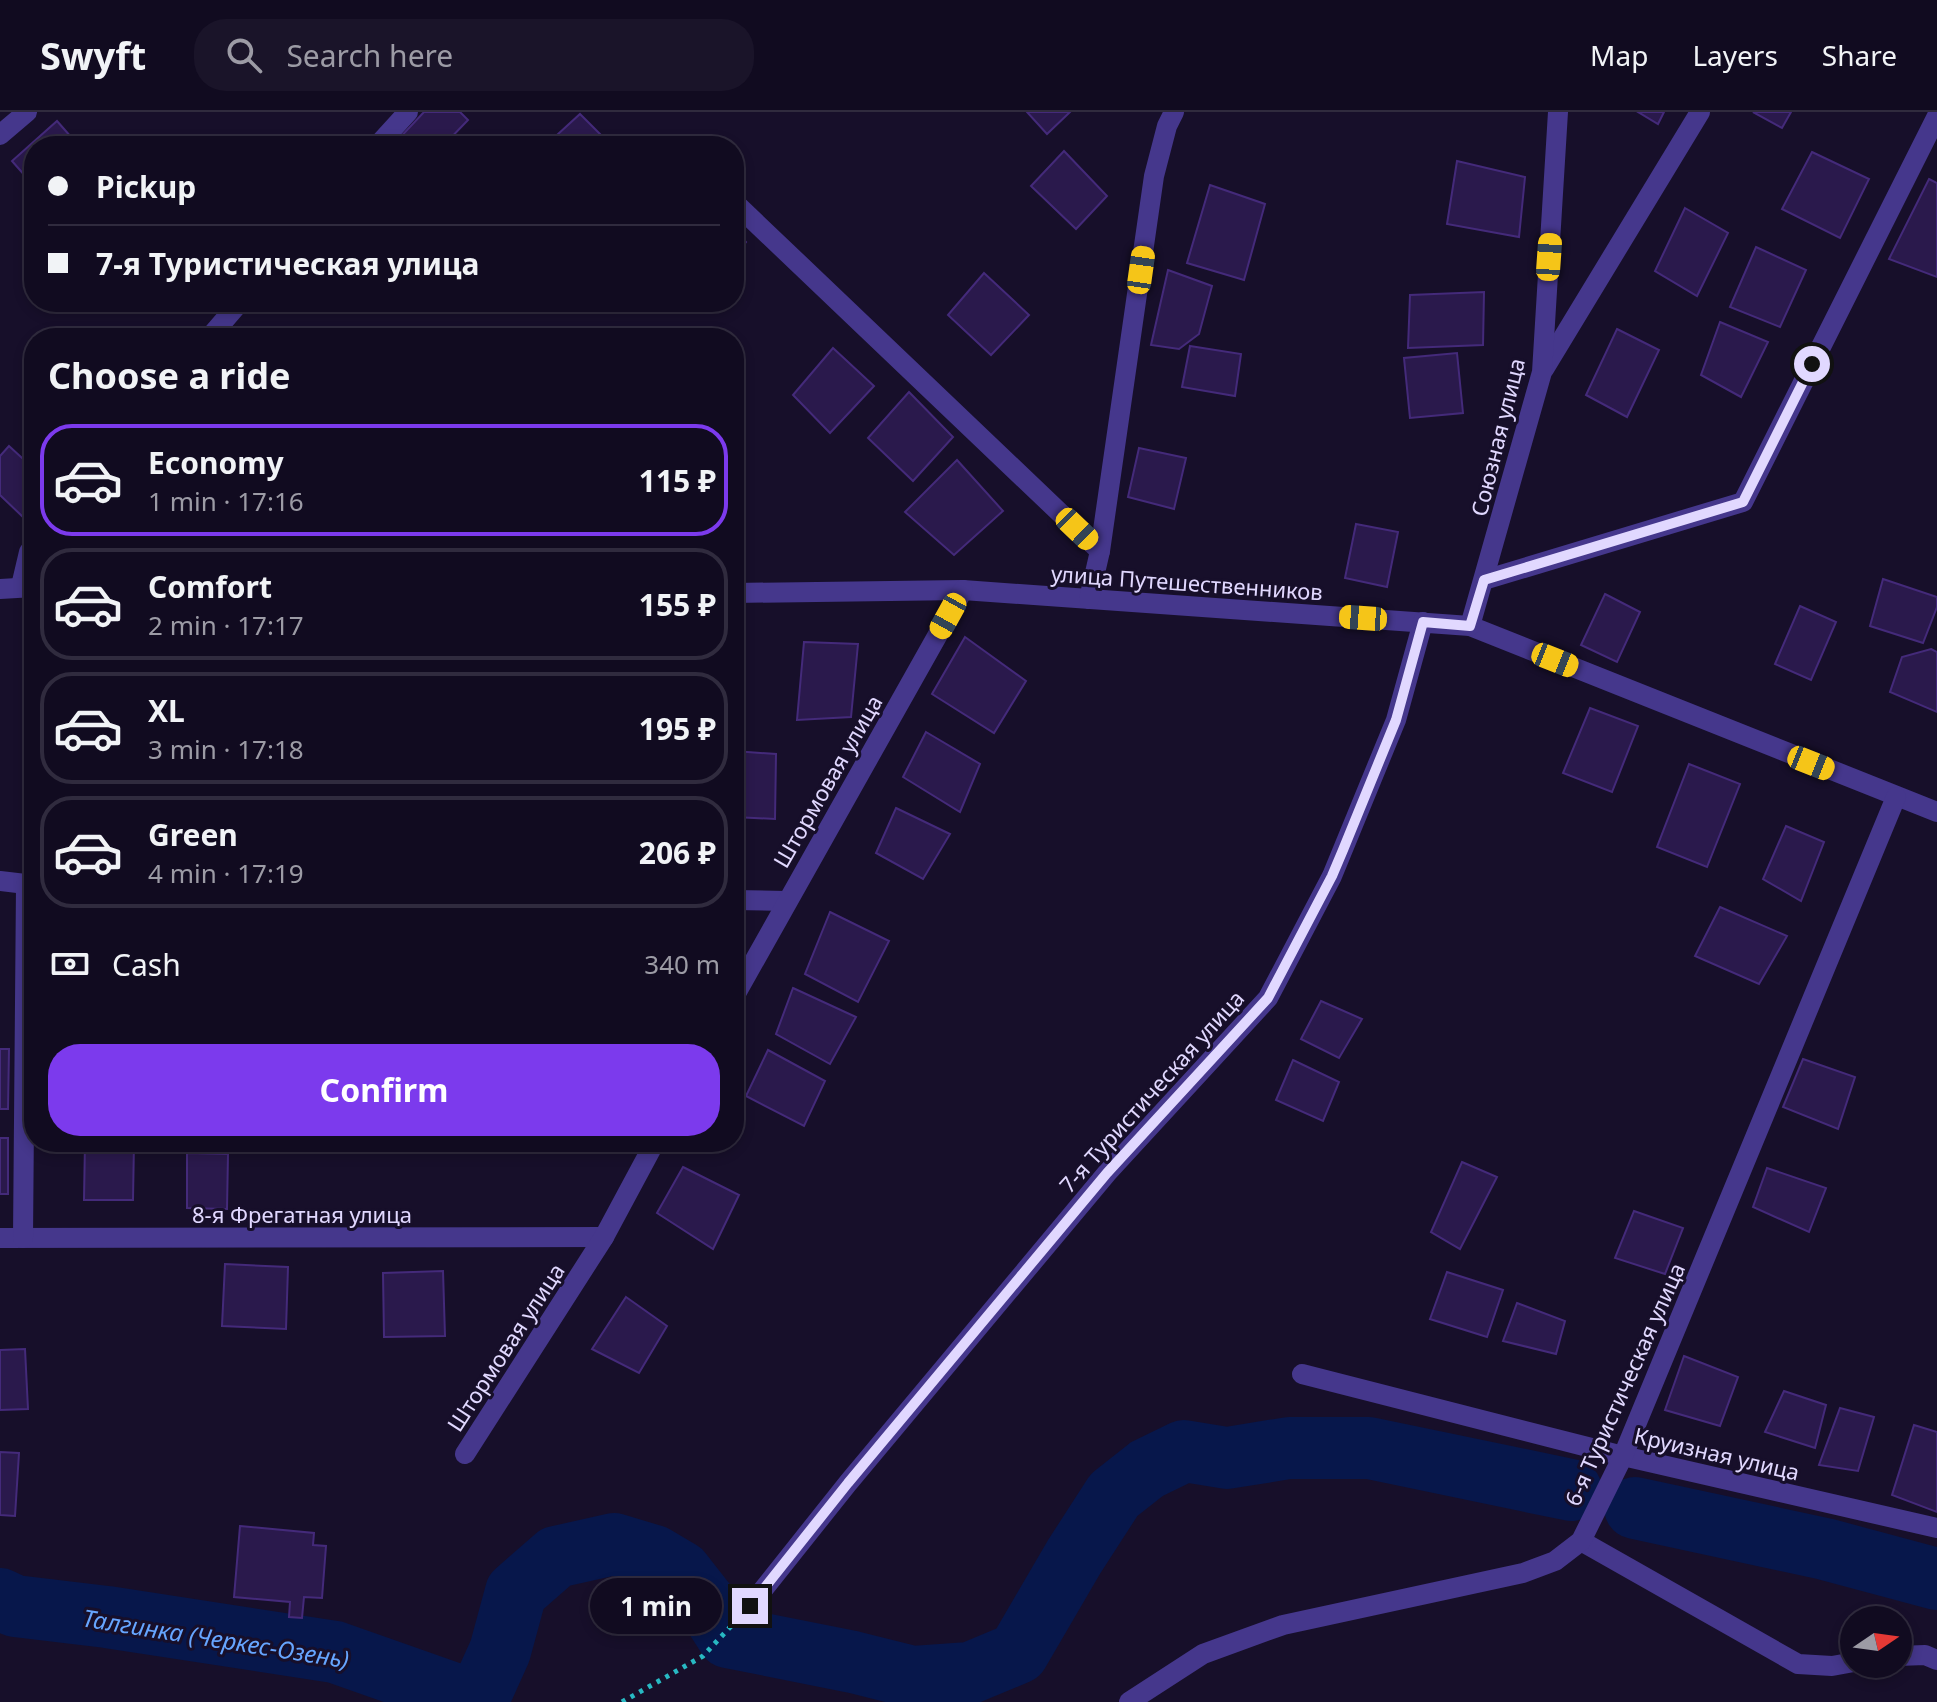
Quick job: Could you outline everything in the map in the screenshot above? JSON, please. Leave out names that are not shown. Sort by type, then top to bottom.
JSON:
[{"type":"street","points":[[0,135],[27,112]]},
{"type":"street","points":[[386,136],[408,112]]},
{"type":"street","points":[[1089,599],[1100,551],[1154,176],[1167,126],[1174,112]]},
{"type":"street","name":"Союзная улица","points":[[1470,626],[1542,372],[1558,112]]},
{"type":"street","points":[[1542,372],[1700,112]]},
{"type":"street","points":[[1484,580],[1743,502],[1937,116]]},
{"type":"street","points":[[744,212],[1100,551]]},
{"type":"street","points":[[218,328],[231,312]]},
{"type":"street","points":[[0,589],[24,586]]},
{"type":"street","name":"улица Путешественников","points":[[744,593],[963,590],[1470,626],[1937,812]]},
{"type":"street","name":"Штормовая улица","points":[[744,979],[963,590]]},
{"type":"street","name":"7-я Туристическая улица","points":[[750,1606],[848,1483],[1107,1173],[1268,998],[1344,848],[1396,720],[1423,622]]},
{"type":"street","name":"6-я Туристическая улица","points":[[1129,1702],[1203,1654],[1283,1625],[1523,1573],[1555,1561],[1581,1541],[1623,1456],[1896,797]]},
{"type":"street","points":[[0,881],[24,884]]},
{"type":"street","points":[[744,900],[786,901]]},
{"type":"street","points":[[23,1238],[25,1152]]},
{"type":"street","name":"Штормовая улица","points":[[465,1454],[604,1237],[650,1152]]},
{"type":"street","name":"8-я Фрегатная улица","points":[[0,1238],[604,1237]]},
{"type":"street","name":"Круизная улица","points":[[1302,1374],[1623,1456],[1937,1528]]},
{"type":"street","points":[[1581,1541],[1798,1664],[1840,1665]]},
{"type":"street","points":[[1912,1655],[1925,1655],[1937,1660]]},
{"type":"path","points":[[622,1702],[703,1656],[750,1606]]},
{"type":"building","points":[[424,112],[460,112],[468,120],[453,136],[401,136]]},
{"type":"building","points":[[1027,112],[1070,112],[1047,134]]},
{"type":"building","points":[[1638,112],[1664,112],[1658,124]]},
{"type":"building","points":[[1753,112],[1791,112],[1782,128]]},
{"type":"building","points":[[580,114],[602,136],[556,136]]},
{"type":"building","points":[[57,121],[70,136],[40,136]]},
{"type":"building","points":[[24,150],[24,175],[12,161]]},
{"type":"building","points":[[1064,151],[1107,196],[1076,229],[1031,186]]},
{"type":"building","points":[[1812,152],[1869,179],[1840,238],[1782,209]]},
{"type":"building","points":[[1457,161],[1525,177],[1519,237],[1447,224]]},
{"type":"building","points":[[1929,179],[1937,183],[1937,277],[1889,259]]},
{"type":"building","points":[[1210,185],[1265,204],[1244,280],[1187,263]]},
{"type":"building","points":[[1685,208],[1728,233],[1697,296],[1655,271]]},
{"type":"building","points":[[1756,247],[1806,270],[1780,327],[1730,307]]},
{"type":"building","points":[[1168,270],[1212,286],[1199,334],[1179,349],[1151,345]]},
{"type":"building","points":[[984,273],[1029,315],[991,355],[948,315]]},
{"type":"building","points":[[1484,292],[1483,345],[1408,348],[1410,295]]},
{"type":"building","points":[[1720,322],[1768,342],[1741,397],[1701,375]]},
{"type":"building","points":[[1617,329],[1659,350],[1627,417],[1586,395]]},
{"type":"building","points":[[1190,346],[1241,354],[1235,396],[1182,387]]},
{"type":"building","points":[[833,348],[874,386],[830,433],[793,395]]},
{"type":"building","points":[[1457,353],[1463,413],[1410,418],[1404,358]]},
{"type":"building","points":[[909,392],[953,437],[913,481],[868,438]]},
{"type":"building","points":[[9,446],[24,460],[24,518],[0,495],[0,456]]},
{"type":"building","points":[[1139,448],[1186,458],[1174,509],[1128,497]]},
{"type":"building","points":[[957,460],[1003,511],[954,555],[905,512]]},
{"type":"building","points":[[1356,524],[1398,532],[1387,587],[1345,578]]},
{"type":"building","points":[[1883,579],[1937,597],[1937,607],[1923,643],[1870,626]]},
{"type":"building","points":[[1605,594],[1640,612],[1617,662],[1581,645]]},
{"type":"building","points":[[1800,606],[1836,622],[1811,680],[1775,664]]},
{"type":"building","points":[[965,637],[1026,681],[994,733],[932,694]]},
{"type":"building","points":[[804,642],[858,644],[851,717],[797,720]]},
{"type":"building","points":[[1931,649],[1937,652],[1937,712],[1890,692],[1902,657]]},
{"type":"building","points":[[1590,708],[1638,726],[1612,792],[1563,773]]},
{"type":"building","points":[[926,732],[980,764],[960,812],[903,777]]},
{"type":"building","points":[[744,752],[776,754],[775,819],[744,817]]},
{"type":"building","points":[[1689,764],[1740,784],[1707,867],[1657,847]]},
{"type":"building","points":[[896,808],[950,834],[923,879],[876,853]]},
{"type":"building","points":[[1786,826],[1824,842],[1801,901],[1763,879]]},
{"type":"building","points":[[1720,907],[1787,936],[1759,984],[1695,956]]},
{"type":"building","points":[[830,912],[889,941],[858,1002],[805,974]]},
{"type":"building","points":[[793,988],[856,1017],[830,1064],[776,1034]]},
{"type":"building","points":[[1321,1001],[1362,1019],[1339,1058],[1301,1039]]},
{"type":"building","points":[[0,1049],[9,1049],[8,1109],[0,1109]]},
{"type":"building","points":[[768,1050],[825,1081],[804,1126],[746,1096]]},
{"type":"building","points":[[1803,1059],[1855,1077],[1838,1129],[1783,1107]]},
{"type":"building","points":[[1293,1060],[1339,1082],[1323,1121],[1276,1100]]},
{"type":"building","points":[[0,1138],[8,1138],[8,1194],[0,1194]]},
{"type":"building","points":[[85,1152],[134,1152],[133,1200],[84,1200]]},
{"type":"building","points":[[187,1153],[228,1154],[227,1209],[187,1208]]},
{"type":"building","points":[[1462,1162],[1497,1177],[1460,1249],[1431,1232]]},
{"type":"building","points":[[683,1167],[739,1195],[713,1249],[657,1213]]},
{"type":"building","points":[[1767,1168],[1826,1188],[1809,1232],[1753,1207]]},
{"type":"building","points":[[1634,1211],[1683,1228],[1665,1274],[1615,1258]]},
{"type":"building","points":[[225,1264],[288,1267],[286,1329],[222,1326]]},
{"type":"building","points":[[443,1271],[445,1336],[384,1337],[383,1273]]},
{"type":"building","points":[[1447,1272],[1503,1290],[1487,1337],[1430,1319]]},
{"type":"building","points":[[626,1297],[667,1326],[639,1373],[592,1349]]},
{"type":"building","points":[[1517,1303],[1565,1321],[1556,1354],[1503,1341]]},
{"type":"building","points":[[25,1349],[28,1409],[0,1410],[0,1350]]},
{"type":"building","points":[[1684,1356],[1738,1377],[1720,1426],[1665,1410]]},
{"type":"building","points":[[1784,1391],[1826,1405],[1815,1448],[1765,1432]]},
{"type":"building","points":[[1840,1408],[1874,1417],[1858,1471],[1819,1465]]},
{"type":"building","points":[[1914,1425],[1937,1432],[1937,1512],[1892,1495]]},
{"type":"building","points":[[0,1452],[19,1453],[15,1516],[0,1515]]},
{"type":"building","points":[[240,1526],[314,1533],[313,1545],[326,1546],[322,1598],[304,1597],[302,1618],[289,1617],[290,1602],[234,1597]]},
{"type":"waterway","name":"Талгинка (Черкес-Озень)","points":[[0,1599],[15,1606],[335,1652],[477,1702],[500,1651],[516,1592],[556,1557],[614,1544],[654,1556],[681,1572],[728,1637],[913,1677],[970,1673],[1018,1653],[1114,1495],[1147,1469],[1184,1451],[1227,1458],[1289,1448],[1369,1448],[1571,1490]]},
{"type":"waterway","name":"Талгинка (Черкес-Озень)","points":[[1635,1508],[1825,1549],[1937,1579]]},
{"type":"route","points":[[750,1606],[848,1483],[1107,1173],[1268,998],[1343,850],[1396,720],[1423,622],[1470,626],[1484,580],[1743,502],[1812,364]]}]
